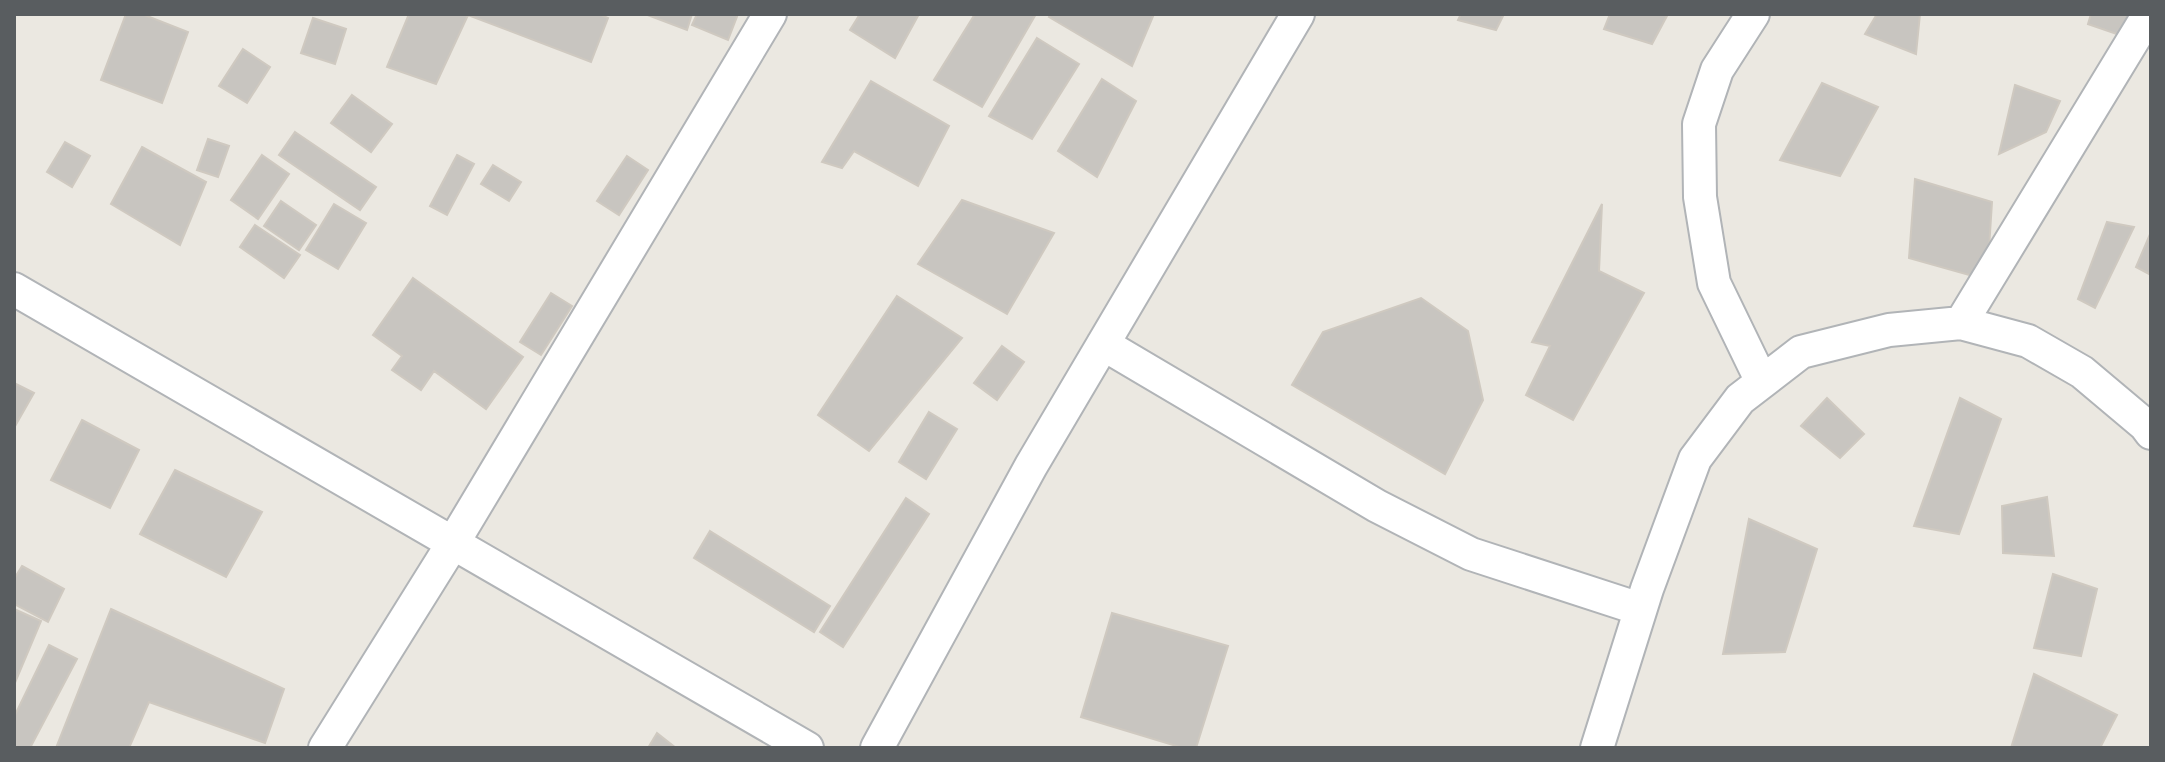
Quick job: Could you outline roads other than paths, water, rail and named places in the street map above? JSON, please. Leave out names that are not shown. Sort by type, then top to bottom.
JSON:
[{"type":"street","points":[[325,748],[453,543],[770,14]]},
{"type":"street","points":[[877,748],[1031,466],[1298,14]]},
{"type":"street","points":[[1753,14],[1717,70],[1699,124],[1700,197],[1714,283],[1762,382]]},
{"type":"street","points":[[1961,323],[2149,14]]},
{"type":"street","points":[[14,289],[807,748]]},
{"type":"street","points":[[1597,748],[1640,609],[1695,459],[1740,399],[1801,352],[1889,330],[1961,323],[2028,341],[2082,372],[2151,433]]},
{"type":"street","points":[[1103,344],[1377,506],[1471,554],[1640,609]]}]
